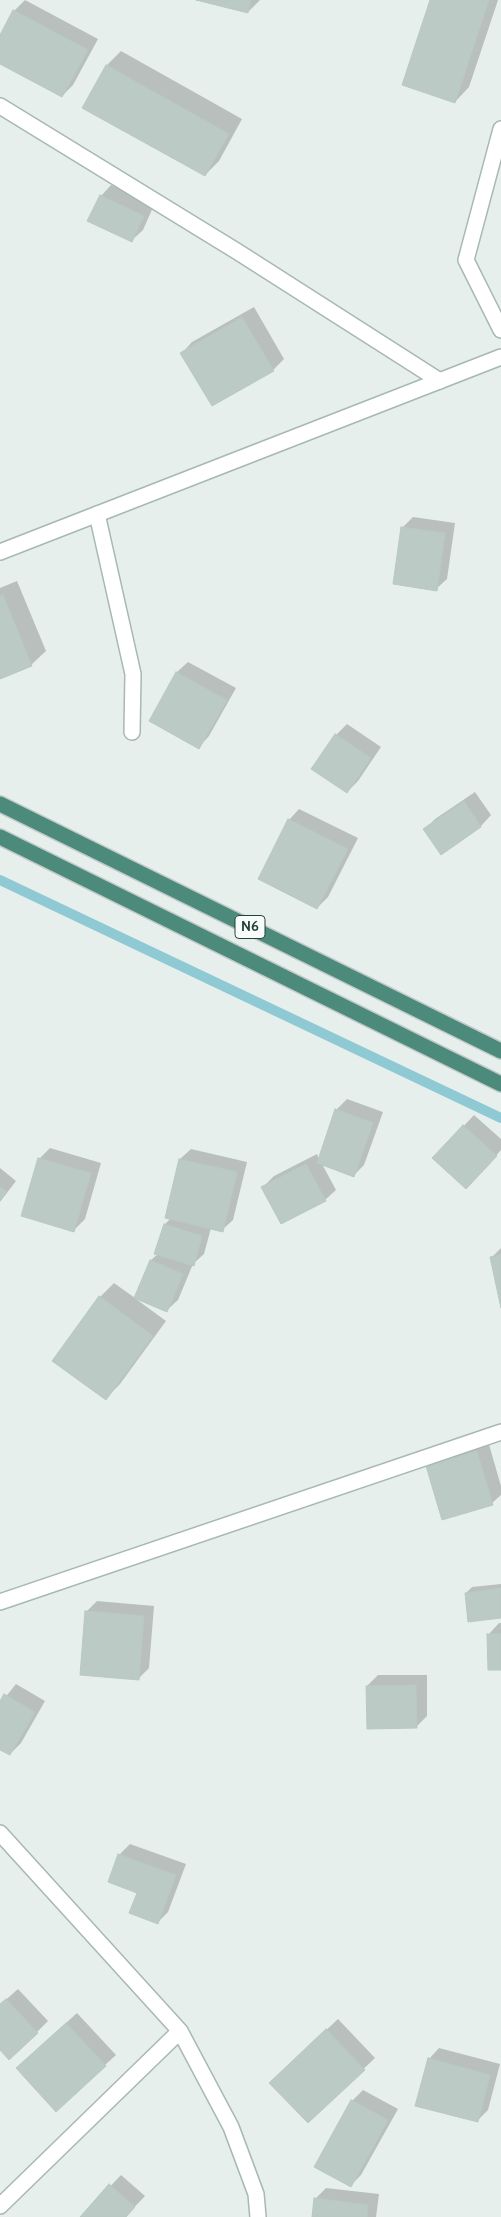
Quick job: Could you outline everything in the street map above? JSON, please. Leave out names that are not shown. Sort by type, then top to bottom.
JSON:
[{"type":"highway","name":"N6","points":[[0,804],[501,1051]]},
{"type":"highway","name":"N6","points":[[0,837],[501,1084]]},
{"type":"street","points":[[0,106],[238,252],[440,381]]},
{"type":"street","points":[[501,130],[466,260],[501,330]]},
{"type":"street","points":[[0,552],[501,357]]},
{"type":"street","points":[[98,514],[133,674],[132,732]]},
{"type":"street","points":[[0,1602],[501,1432]]},
{"type":"street","points":[[0,1833],[180,2031],[230,2127],[256,2194],[258,2217]]},
{"type":"street","points":[[0,2206],[180,2031]]},
{"type":"building","points":[[196,0],[251,0],[248,13]]},
{"type":"building","points":[[430,0],[489,0],[455,103],[402,85]]},
{"type":"building","points":[[13,10],[88,50],[62,97],[0,64],[0,35]]},
{"type":"building","points":[[106,65],[229,134],[205,176],[82,108]]},
{"type":"building","points":[[100,195],[144,216],[132,242],[87,221]]},
{"type":"building","points":[[242,317],[274,371],[212,406],[180,353]]},
{"type":"building","points":[[401,527],[445,533],[437,591],[393,584]]},
{"type":"building","points":[[3,595],[32,666],[0,679],[0,596]]},
{"type":"building","points":[[176,672],[227,700],[199,749],[149,721]]},
{"type":"building","points":[[335,734],[371,758],[347,793],[311,769]]},
{"type":"building","points":[[464,801],[481,827],[441,855],[423,829]]},
{"type":"building","points":[[288,819],[348,849],[317,909],[258,879]]},
{"type":"building","points":[[335,1109],[373,1123],[354,1177],[317,1163]]},
{"type":"building","points":[[463,1125],[497,1156],[466,1189],[432,1158]]},
{"type":"building","points":[[38,1158],[91,1173],[74,1232],[21,1216]]},
{"type":"building","points":[[179,1159],[237,1172],[223,1232],[165,1218]]},
{"type":"building","points":[[306,1164],[326,1201],[281,1224],[261,1187]]},
{"type":"building","points":[[0,1187],[7,1192],[0,1201]]},
{"type":"building","points":[[164,1224],[202,1236],[194,1266],[154,1254]]},
{"type":"building","points":[[501,1255],[501,1308],[490,1257]]},
{"type":"building","points":[[150,1260],[183,1274],[167,1312],[134,1298]]},
{"type":"building","points":[[99,1296],[153,1336],[106,1400],[52,1361]]},
{"type":"building","points":[[477,1451],[493,1505],[442,1520],[426,1466]]},
{"type":"building","points":[[501,1588],[501,1618],[468,1622],[465,1593]]},
{"type":"building","points":[[85,1611],[144,1616],[139,1680],[80,1675]]},
{"type":"building","points":[[487,1634],[501,1634],[501,1670],[488,1670]]},
{"type":"building","points":[[416,1685],[417,1728],[367,1729],[366,1686]]},
{"type":"building","points":[[4,1694],[35,1712],[10,1755],[0,1750],[0,1701]]},
{"type":"building","points":[[118,1854],[176,1875],[158,1924],[129,1913],[137,1893],[108,1882]]},
{"type":"building","points":[[6,1999],[38,2033],[9,2060],[0,2050],[0,2004]]},
{"type":"building","points":[[66,2023],[106,2066],[56,2112],[16,2068]]},
{"type":"building","points":[[326,2029],[365,2070],[308,2123],[269,2083]]},
{"type":"building","points":[[428,2058],[490,2075],[478,2122],[415,2106]]},
{"type":"building","points":[[351,2100],[388,2120],[351,2187],[314,2167]]},
{"type":"building","points":[[109,2184],[135,2207],[126,2217],[80,2217]]},
{"type":"building","points":[[314,2198],[368,2205],[367,2217],[312,2217]]},
{"type":"waterway","points":[[0,880],[501,1118]]}]
